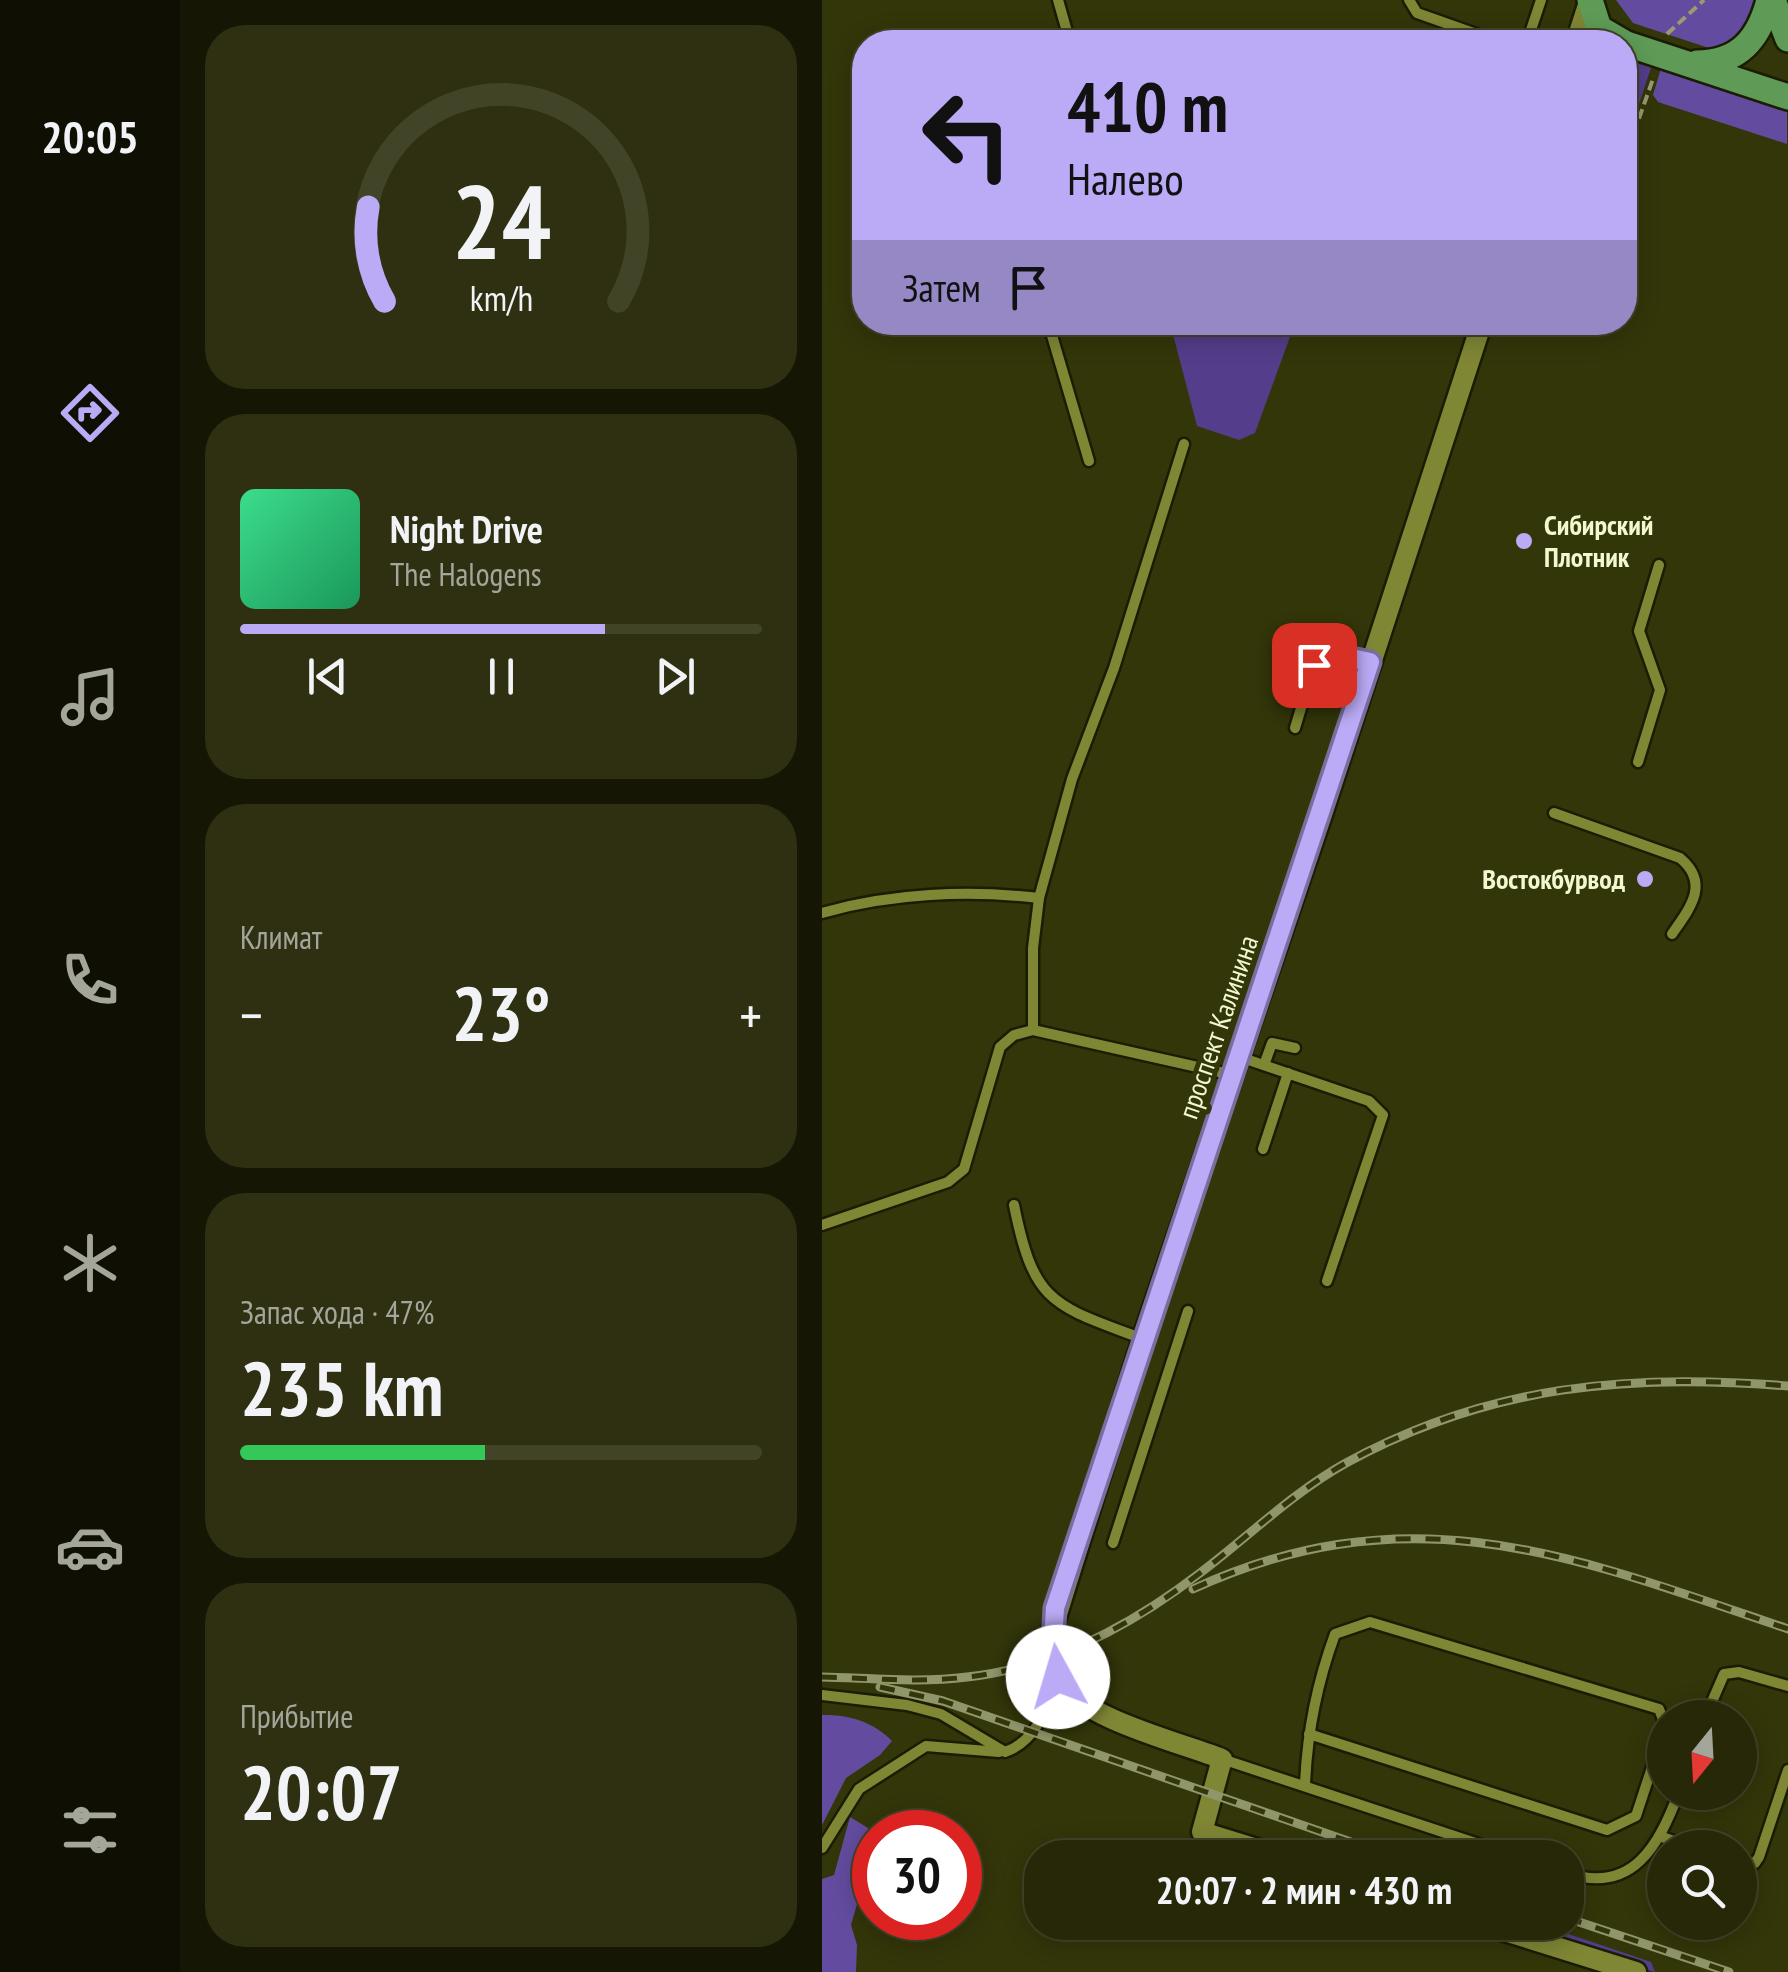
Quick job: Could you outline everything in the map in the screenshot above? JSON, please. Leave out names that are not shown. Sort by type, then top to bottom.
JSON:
[{"type":"main road","points":[[1771,0],[1788,39]]},
{"type":"main road","points":[[1687,64],[1733,59],[1752,39],[1771,0]]},
{"type":"main road","points":[[1590,1],[1602,30]]},
{"type":"main road","points":[[1637,47],[1788,98]]},
{"type":"street","points":[[1580,30],[1590,1]]},
{"type":"street","name":"проспект Калинина","points":[[1064,1685],[1052,1658],[1055,1608],[1478,335]]},
{"type":"street","points":[[1064,1685],[1105,1715],[1222,1759],[1202,1832],[1228,1840]]},
{"type":"street","points":[[1534,1940],[1636,1972]]},
{"type":"lane","points":[[1058,0],[1067,30]]},
{"type":"lane","points":[[1409,0],[1416,13],[1464,30]]},
{"type":"lane","points":[[1531,30],[1541,0]]},
{"type":"lane","points":[[1052,335],[1089,461]]},
{"type":"lane","points":[[1033,1030],[1033,948],[1039,898],[1072,779],[1114,668],[1184,444]]},
{"type":"lane","points":[[1638,762],[1660,690],[1639,631],[1660,565]]},
{"type":"lane","points":[[1295,728],[1314,665],[1328,653],[1370,662]]},
{"type":"lane","points":[[1554,813],[1680,858],[1694,870],[1698,886],[1672,934]]},
{"type":"lane","points":[[822,913],[910,898],[1004,894],[1039,898]]},
{"type":"lane","points":[[822,1224],[948,1182],[964,1169],[1000,1047],[1014,1035],[1033,1030],[1237,1066],[1264,1066],[1369,1101],[1383,1115],[1326,1281]]},
{"type":"lane","points":[[1264,1066],[1272,1043],[1295,1048]]},
{"type":"lane","points":[[1263,1150],[1288,1073]]},
{"type":"lane","points":[[1014,1206],[1024,1253],[1043,1291],[1081,1316],[1143,1340]]},
{"type":"lane","points":[[1114,1543],[1188,1311]]},
{"type":"lane","points":[[1305,1785],[1308,1734],[1321,1670],[1335,1634],[1370,1622],[1647,1706]]},
{"type":"lane","points":[[1713,1700],[1724,1674],[1739,1672],[1788,1686]]},
{"type":"lane","points":[[822,1848],[859,1789],[926,1746],[1005,1752],[1020,1746],[1034,1732],[1064,1685]]},
{"type":"lane","points":[[822,1696],[908,1705],[940,1714],[1005,1752]]},
{"type":"lane","points":[[1308,1734],[1607,1830],[1636,1816],[1647,1783]]},
{"type":"lane","points":[[1222,1759],[1468,1840]]},
{"type":"lane","points":[[1757,1860],[1788,1770]]},
{"type":"lane","points":[[1584,1875],[1610,1878],[1647,1855]]},
{"type":"shaded area","points":[[1616,0],[1755,0],[1756,9],[1746,30],[1718,51],[1633,23]]},
{"type":"shaded area","points":[[1637,61],[1652,65],[1637,110]]},
{"type":"shaded area","points":[[1661,68],[1787,109],[1787,144],[1658,102],[1653,95]]},
{"type":"shaded area","points":[[1173,335],[1291,335],[1255,433],[1239,440],[1197,426]]},
{"type":"shaded area","points":[[822,1715],[860,1720],[892,1741],[880,1755],[846,1778],[822,1825]]},
{"type":"shaded area","points":[[850,1817],[851,1925],[852,1940],[857,1945],[856,1972],[822,1972],[822,1879],[834,1875]]},
{"type":"shaded area","points":[[1584,1939],[1651,1962],[1655,1972],[1550,1940]]},
{"type":"railway","points":[[822,1677],[949,1679],[999,1672],[1060,1654],[1119,1626],[1174,1592],[1326,1475],[1399,1437],[1453,1416],[1561,1390],[1616,1384],[1729,1382],[1788,1386]]},
{"type":"railway","points":[[1193,1589],[1273,1559],[1349,1543],[1422,1539],[1493,1545],[1564,1558],[1788,1629]]},
{"type":"railway","points":[[880,1687],[943,1701],[1345,1840]]},
{"type":"railway","points":[[1584,1924],[1729,1972]]},
{"type":"place","name":"Сибирский Плотник","points":[[1524,541]]},
{"type":"place","name":"Востокбурвод","points":[[1645,879]]},
{"type":"route","points":[[1058,1677],[1052,1658],[1055,1608],[1370,662],[1328,653],[1314,665]]}]
